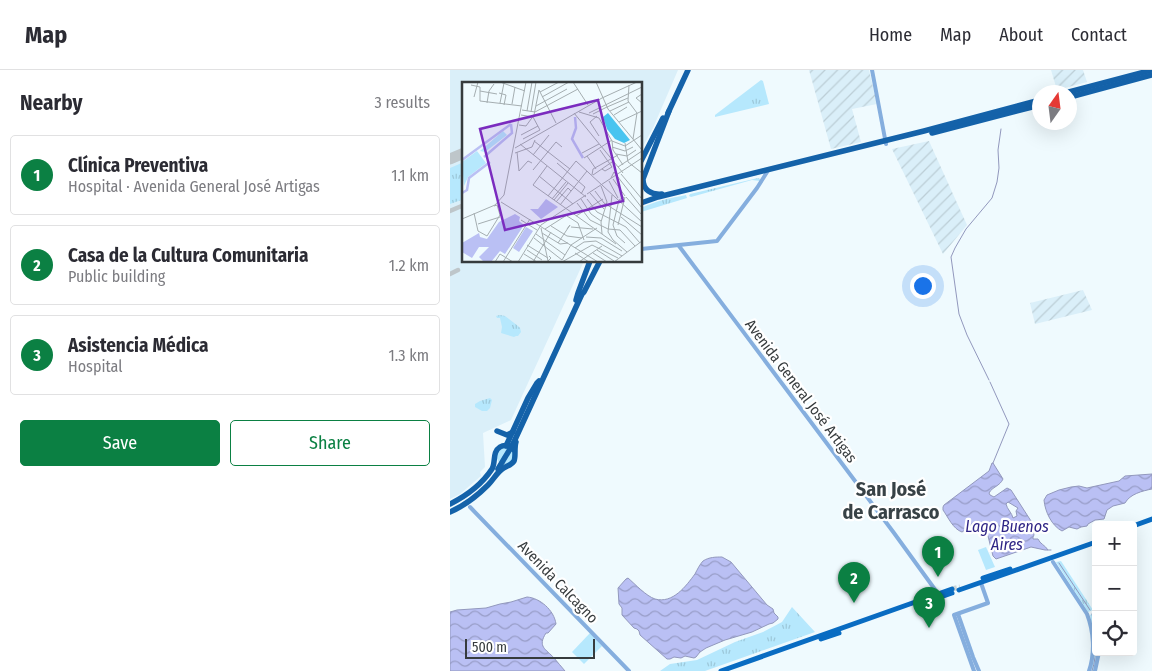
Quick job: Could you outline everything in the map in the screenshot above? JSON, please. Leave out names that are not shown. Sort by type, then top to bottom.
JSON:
[{"type":"highway","points":[[676,193],[652,193],[646,189],[643,181],[644,173],[686,70]]},
{"type":"highway","points":[[642,159],[686,70]]},
{"type":"highway","points":[[1077,90],[1152,70]]},
{"type":"highway","points":[[1077,95],[1152,75]]},
{"type":"highway","points":[[642,204],[651,199],[886,142],[1032,102]]},
{"type":"highway","points":[[886,142],[926,134],[1032,107]]},
{"type":"highway","points":[[642,170],[669,111]]},
{"type":"highway","points":[[926,134],[959,131]]},
{"type":"highway","points":[[642,205],[760,178],[768,171]]},
{"type":"highway","points":[[450,508],[467,500],[477,492],[490,479],[497,468],[540,381],[595,262]]},
{"type":"highway","points":[[515,452],[510,444],[513,432],[528,398],[540,381]]},
{"type":"highway","points":[[450,508],[466,504],[490,483],[502,469],[513,463],[516,442],[536,397],[540,381]]},
{"type":"highway","points":[[497,431],[506,435],[513,432]]},
{"type":"highway","points":[[450,508],[482,481],[493,467],[497,450],[502,446],[510,444]]},
{"type":"highway","points":[[495,458],[500,465],[507,466]]},
{"type":"main road","points":[[1137,526],[1152,521]]},
{"type":"main road","points":[[1092,542],[981,583],[960,589],[1092,542]]},
{"type":"main road","points":[[731,671],[952,591]]},
{"type":"main road","points":[[721,671],[939,596]]},
{"type":"street","points":[[872,70],[886,142]]},
{"type":"street","points":[[642,249],[717,241],[760,178]]},
{"type":"street","name":"Avenida General José Artigas","points":[[680,246],[939,596]]},
{"type":"street","name":"Avenida Calcagno","points":[[471,507],[629,671]]},
{"type":"street","points":[[1053,562],[1087,614],[1093,653],[1089,671]]},
{"type":"street","points":[[956,615],[988,602],[981,583]]},
{"type":"street","points":[[956,615],[974,671]]},
{"type":"street","points":[[956,615],[979,671]]},
{"type":"street","points":[[1095,671],[1098,656]]},
{"type":"shaded area","points":[[450,70],[678,70],[653,128],[642,148],[642,82],[462,82],[462,262],[584,262],[511,420],[483,433],[485,467],[480,472],[481,476],[460,494],[450,499]]},
{"type":"shaded area","points":[[809,70],[869,70],[877,104],[852,109],[861,142],[831,149]]},
{"type":"shaded area","points":[[1051,70],[1083,70],[1087,82],[1076,85],[1056,85]]},
{"type":"shaded area","points":[[929,141],[967,225],[943,254],[892,149]]},
{"type":"shaded area","points":[[1083,290],[1092,310],[1035,324],[1030,303]]},
{"type":"green space","points":[[761,80],[763,81],[769,104],[715,117],[715,115]]},
{"type":"green space","points":[[462,163],[462,200],[450,204],[450,168]]},
{"type":"green space","points":[[758,178],[762,180],[752,180],[689,196],[690,194]]},
{"type":"green space","points":[[686,195],[687,198],[642,212],[642,208]]},
{"type":"green space","points":[[496,316],[505,316],[520,328],[521,332],[518,336],[514,337],[501,333],[500,318]]},
{"type":"green space","points":[[490,398],[492,400],[487,411],[482,411],[475,407],[475,404],[480,401]]},
{"type":"green space","points":[[504,447],[513,452],[514,460],[505,465],[498,461],[496,454]]},
{"type":"green space","points":[[986,547],[995,567],[986,570],[978,550]]},
{"type":"green space","points":[[1061,561],[1092,610],[1088,612],[1056,562]]},
{"type":"green space","points":[[792,607],[815,632],[705,671],[660,671],[670,664],[697,660],[735,642],[763,632],[782,622]]},
{"type":"green space","points":[[590,633],[602,646],[584,664],[572,652]]},
{"type":"green space","points":[[1092,655],[1096,656],[1094,671],[1090,671]]},
{"type":"water","name":"Lago Buenos Aires","points":[[993,463],[1003,479],[990,491],[990,495],[994,497],[1007,488],[1011,490],[1031,521],[1033,539],[1038,539],[1048,550],[1031,547],[996,559],[993,556],[988,536],[978,521],[962,532],[951,522],[943,510],[944,505],[989,471]],"holes":[[[1008,502],[1018,508],[1016,511],[1017,516],[1013,518],[1006,504]]]},
{"type":"water","points":[[1152,474],[1152,489],[1137,493],[1125,503],[1113,506],[1107,510],[1104,519],[1092,521],[1087,526],[1077,529],[1069,527],[1062,531],[1052,522],[1044,500],[1047,495],[1071,487],[1087,488],[1119,481],[1125,476]]},
{"type":"water","points":[[722,557],[731,562],[767,605],[773,609],[778,619],[752,632],[706,648],[694,658],[685,656],[667,659],[640,635],[639,631],[622,615],[618,588],[628,578],[644,593],[655,599],[668,599],[683,589],[703,561]]},
{"type":"water","points":[[527,597],[541,602],[555,619],[556,624],[546,633],[542,645],[565,671],[450,671],[450,612],[486,608]]},
{"type":"waterway","points":[[989,380],[959,314],[951,257],[966,229],[992,198],[999,168],[998,150],[1001,129]]},
{"type":"waterway","points":[[990,382],[1009,424],[993,463]]},
{"type":"waterway","points":[[1059,563],[1090,610]]},
{"type":"waterway","points":[[1092,671],[1095,656]]},
{"type":"taxiway","points":[[450,211],[462,206]]},
{"type":"taxiway","points":[[450,274],[458,270]]},
{"type":"runway","points":[[450,159],[462,154]]},
{"type":"tunnel","points":[[952,589],[960,587]]},
{"type":"place","name":"Clínica Preventiva","points":[[938,577]]},
{"type":"place","name":"Casa de la Cultura Comunitaria","points":[[854,603]]},
{"type":"place","name":"Asistencia Médica","points":[[929,628]]},
{"type":"district","name":"San José de Carrasco","points":[[891,500]]}]
